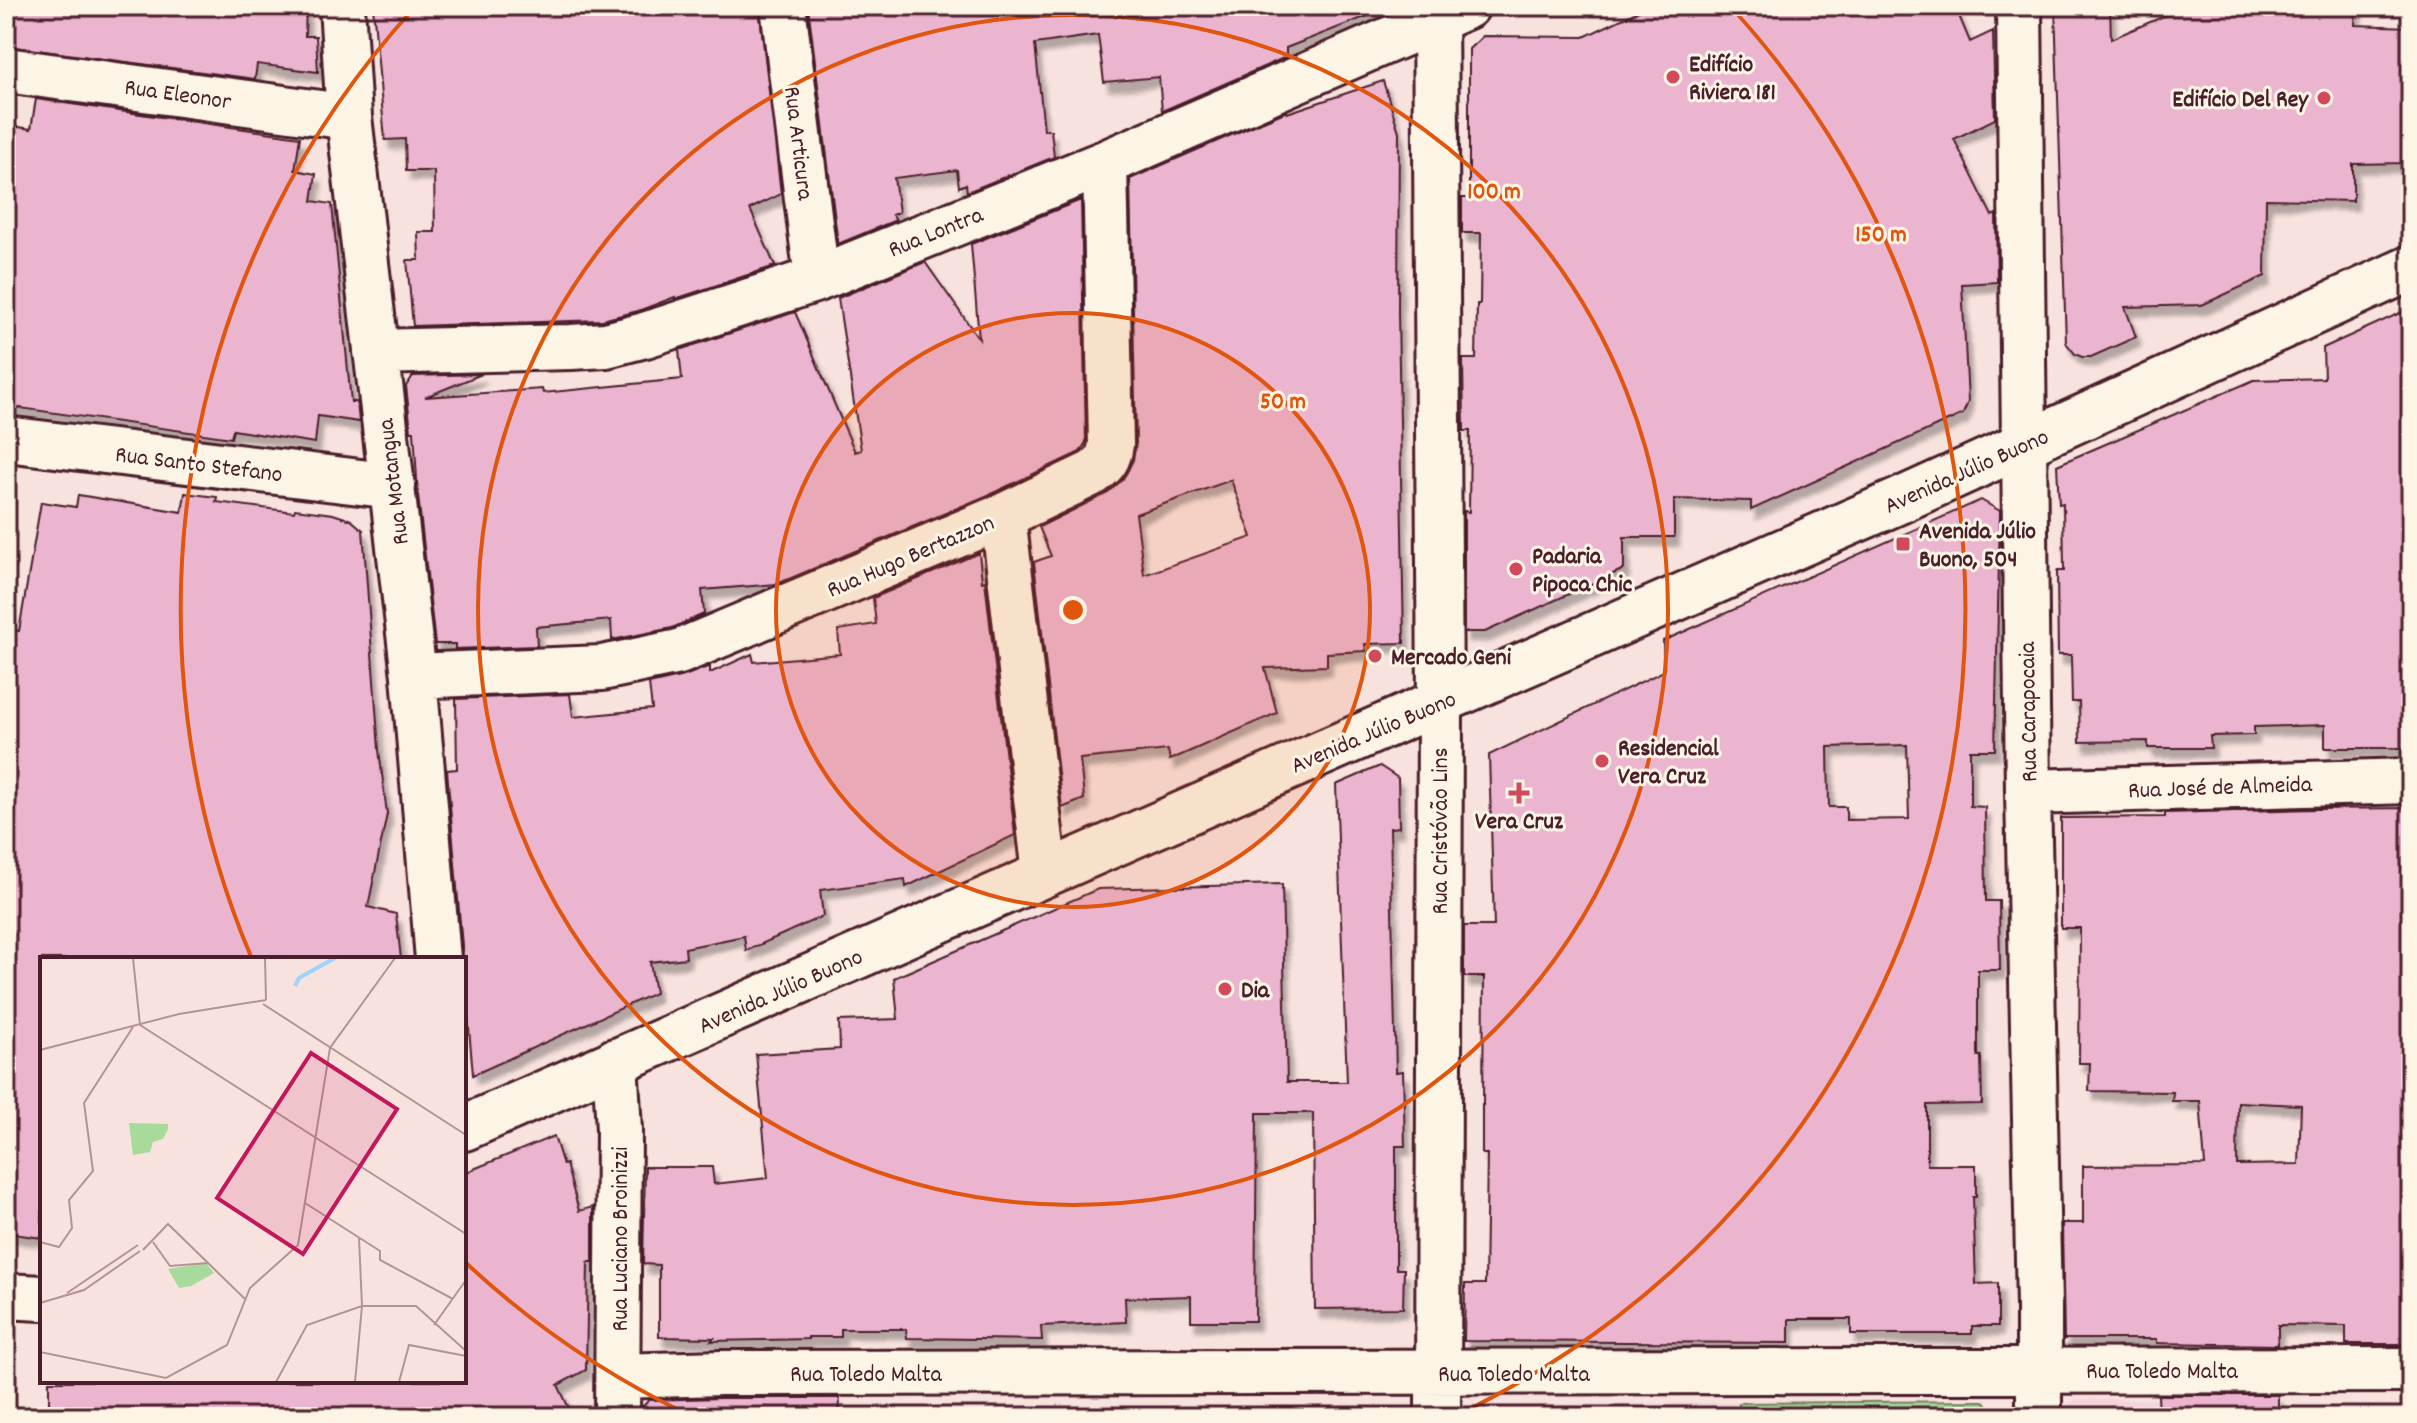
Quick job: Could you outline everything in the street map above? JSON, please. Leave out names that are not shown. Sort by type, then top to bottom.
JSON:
[{"type":"street","name":"Rua Motangua","points":[[342,6],[349,117],[414,676],[438,957]]},
{"type":"street","name":"Rua Articura","points":[[783,6],[817,279]]},
{"type":"street","name":"Rua Carapocaia","points":[[2019,6],[2039,1417]]},
{"type":"street","name":"Rua Lontra","points":[[376,352],[606,345],[645,335],[817,279],[1105,163],[1445,10]]},
{"type":"street","name":"Rua Cristóvão Lins","points":[[1438,1417],[1445,10]]},
{"type":"street","name":"Rua Eleonor","points":[[6,70],[349,117]]},
{"type":"street","name":"Rua Hugo Bertazzon","points":[[414,676],[602,668],[679,652],[1003,516],[1093,473],[1109,458],[1111,444],[1105,163]]},
{"type":"street","name":"Avenida Júlio Buono","points":[[466,1127],[1440,703],[2411,268]]},
{"type":"street","name":"Rua Santo Stefano","points":[[6,439],[393,486]]},
{"type":"street","points":[[1003,516],[1045,874]]},
{"type":"street","name":"Rua José de Almeida","points":[[2028,792],[2411,781]]},
{"type":"street","name":"Rua Luciano Broinizzi","points":[[615,1061],[619,1130],[618,1396]]},
{"type":"street","points":[[6,1296],[40,1298]]},
{"type":"street","name":"Rua Toledo Malta","points":[[618,1396],[721,1373],[2411,1370]]},
{"type":"shaded area","points":[[2076,1399],[2188,1400],[2188,1417],[2060,1417],[2064,1408]]},
{"type":"shaded area","points":[[1739,1403],[1739,1417],[1464,1417],[1464,1405]]},
{"type":"green space","points":[[1984,1401],[1998,1417],[1739,1417],[1739,1403]]},
{"type":"building","points":[[6,6],[306,6],[305,36],[316,36],[318,72],[257,64],[255,79],[6,46]]},
{"type":"building","points":[[373,6],[759,6],[781,194],[750,209],[775,266],[602,320],[413,326],[407,260],[419,260],[418,232],[435,232],[434,171],[406,171],[405,139],[385,140]]},
{"type":"building","points":[[808,6],[1388,8],[1286,48],[1286,57],[1162,111],[1159,77],[1104,82],[1098,35],[1035,44],[1044,130],[1051,130],[1054,157],[967,192],[966,184],[959,187],[957,170],[894,178],[899,212],[892,215],[896,220],[838,244]]},
{"type":"building","points":[[1649,6],[1955,6],[1970,42],[1993,31],[1995,119],[1954,139],[1992,216],[1996,214],[1997,282],[1962,284],[1968,402],[1963,414],[1751,510],[1751,501],[1674,499],[1674,537],[1624,537],[1624,569],[1485,632],[1464,632],[1464,511],[1469,512],[1470,431],[1464,431],[1463,359],[1476,359],[1481,233],[1462,233],[1462,198],[1469,198],[1469,49],[1483,36],[1584,37]]},
{"type":"building","points":[[2055,6],[2110,6],[2111,39],[2187,6],[2356,6],[2355,25],[2411,27],[2411,159],[2408,163],[2353,164],[2353,201],[2266,199],[2265,276],[2202,305],[2125,307],[2136,337],[2091,357],[2075,354],[2066,343]]},
{"type":"building","points":[[1383,81],[1399,132],[1398,313],[1404,643],[1365,644],[1366,651],[1327,653],[1327,666],[1265,668],[1277,713],[1170,760],[1168,750],[1080,759],[1084,799],[1062,808],[1034,562],[1051,556],[1039,527],[1108,493],[1123,479],[1133,460],[1136,443],[1130,179],[1287,113]],"holes":[[[1231,480],[1252,537],[1144,575],[1136,514]]]},
{"type":"building","points":[[36,99],[300,137],[295,170],[316,174],[312,201],[332,204],[351,402],[357,402],[359,422],[318,416],[315,443],[233,430],[231,438],[6,406],[6,125],[31,129]]},
{"type":"building","points":[[1081,200],[1086,442],[1080,452],[993,493],[777,584],[702,590],[704,614],[672,628],[612,640],[611,620],[536,627],[537,646],[455,649],[455,644],[435,644],[414,431],[411,431],[406,386],[413,376],[482,374],[425,397],[542,389],[543,393],[682,379],[679,350],[795,312],[855,452],[861,450],[838,298],[925,262],[979,339],[971,244]]},
{"type":"building","points":[[2411,308],[2411,748],[2325,748],[2325,725],[2254,727],[2254,735],[2210,736],[2211,748],[2148,748],[2148,741],[2080,742],[2079,702],[2072,702],[2071,655],[2058,655],[2057,571],[2064,571],[2063,503],[2059,504],[2057,465],[2254,380],[2324,378],[2323,348]]},
{"type":"building","points":[[185,493],[217,497],[216,502],[333,514],[351,520],[363,530],[379,750],[387,814],[368,907],[396,914],[401,957],[40,957],[40,1238],[6,1233],[6,629],[19,631],[41,502],[76,507],[78,495],[182,512]]},
{"type":"building","points":[[1981,500],[2000,511],[1995,750],[1970,750],[1970,806],[1985,807],[1986,901],[1999,901],[2000,970],[1978,970],[1978,1056],[1981,1056],[1982,1104],[1927,1105],[1927,1165],[1976,1165],[1976,1197],[1973,1197],[1976,1284],[1998,1283],[1998,1326],[1972,1326],[1972,1334],[1851,1334],[1851,1319],[1789,1319],[1789,1343],[1464,1341],[1465,1284],[1485,1284],[1487,1154],[1482,1154],[1484,977],[1464,977],[1464,926],[1494,926],[1489,755],[1664,671],[1663,641]],"holes":[[[1907,745],[1909,819],[1846,820],[1846,807],[1829,807],[1828,747]]]},
{"type":"building","points":[[979,553],[982,582],[985,581],[1015,835],[906,887],[905,879],[820,890],[823,916],[746,951],[744,936],[685,948],[686,958],[650,962],[655,993],[473,1075],[466,957],[463,957],[447,770],[457,769],[456,699],[570,694],[573,717],[652,709],[649,684],[710,666],[710,673],[752,654],[754,662],[840,654],[838,630],[876,624],[873,598]]},
{"type":"building","points":[[1380,766],[1398,778],[1399,827],[1390,828],[1396,1072],[1403,1071],[1405,1146],[1396,1146],[1396,1269],[1404,1269],[1403,1308],[1315,1309],[1313,1113],[1257,1113],[1255,1321],[1191,1321],[1191,1296],[1125,1298],[1126,1322],[1041,1326],[1042,1340],[907,1338],[906,1329],[841,1329],[841,1337],[808,1339],[711,1341],[714,1338],[659,1337],[659,1265],[643,1264],[645,1167],[712,1167],[714,1184],[768,1178],[756,1054],[840,1049],[839,1021],[898,1019],[894,978],[1098,889],[1282,884],[1287,1082],[1347,1082],[1336,785]]},
{"type":"building","points":[[2411,808],[2411,1344],[2346,1344],[2346,1326],[2278,1325],[2278,1345],[2157,1343],[2157,1339],[2064,1339],[2062,1223],[2083,1223],[2083,1166],[2205,1165],[2200,1101],[2172,1101],[2173,1092],[2089,1091],[2090,1063],[2079,1063],[2080,928],[2061,928],[2061,818],[2165,817],[2165,813]],"holes":[[[2238,1102],[2301,1105],[2299,1164],[2237,1165]]]},
{"type":"building","points":[[554,1136],[563,1165],[566,1164],[579,1211],[593,1207],[593,1262],[588,1262],[586,1370],[558,1385],[569,1408],[548,1417],[49,1417],[49,1383],[466,1383],[466,1172]]},
{"type":"building","points":[[2158,1395],[2278,1395],[2278,1417],[2159,1417]]},
{"type":"building","points":[[840,1398],[839,1417],[642,1417],[642,1407],[649,1400]]},
{"type":"place","name":"Edifício Riviera 181","points":[[1673,77]]},
{"type":"place","name":"Edifício Del Rey","points":[[2324,98]]},
{"type":"place","name":"Avenida Júlio Buono, 504","points":[[1903,544]]},
{"type":"place","name":"Padaria Pipoca Chic","points":[[1516,569]]},
{"type":"place","name":"Mercado Geni","points":[[1375,656]]},
{"type":"place","name":"Residencial Vera Cruz","points":[[1602,761]]},
{"type":"place","name":"Vera Cruz","points":[[1519,793]]},
{"type":"place","name":"Dia","points":[[1225,989]]}]
